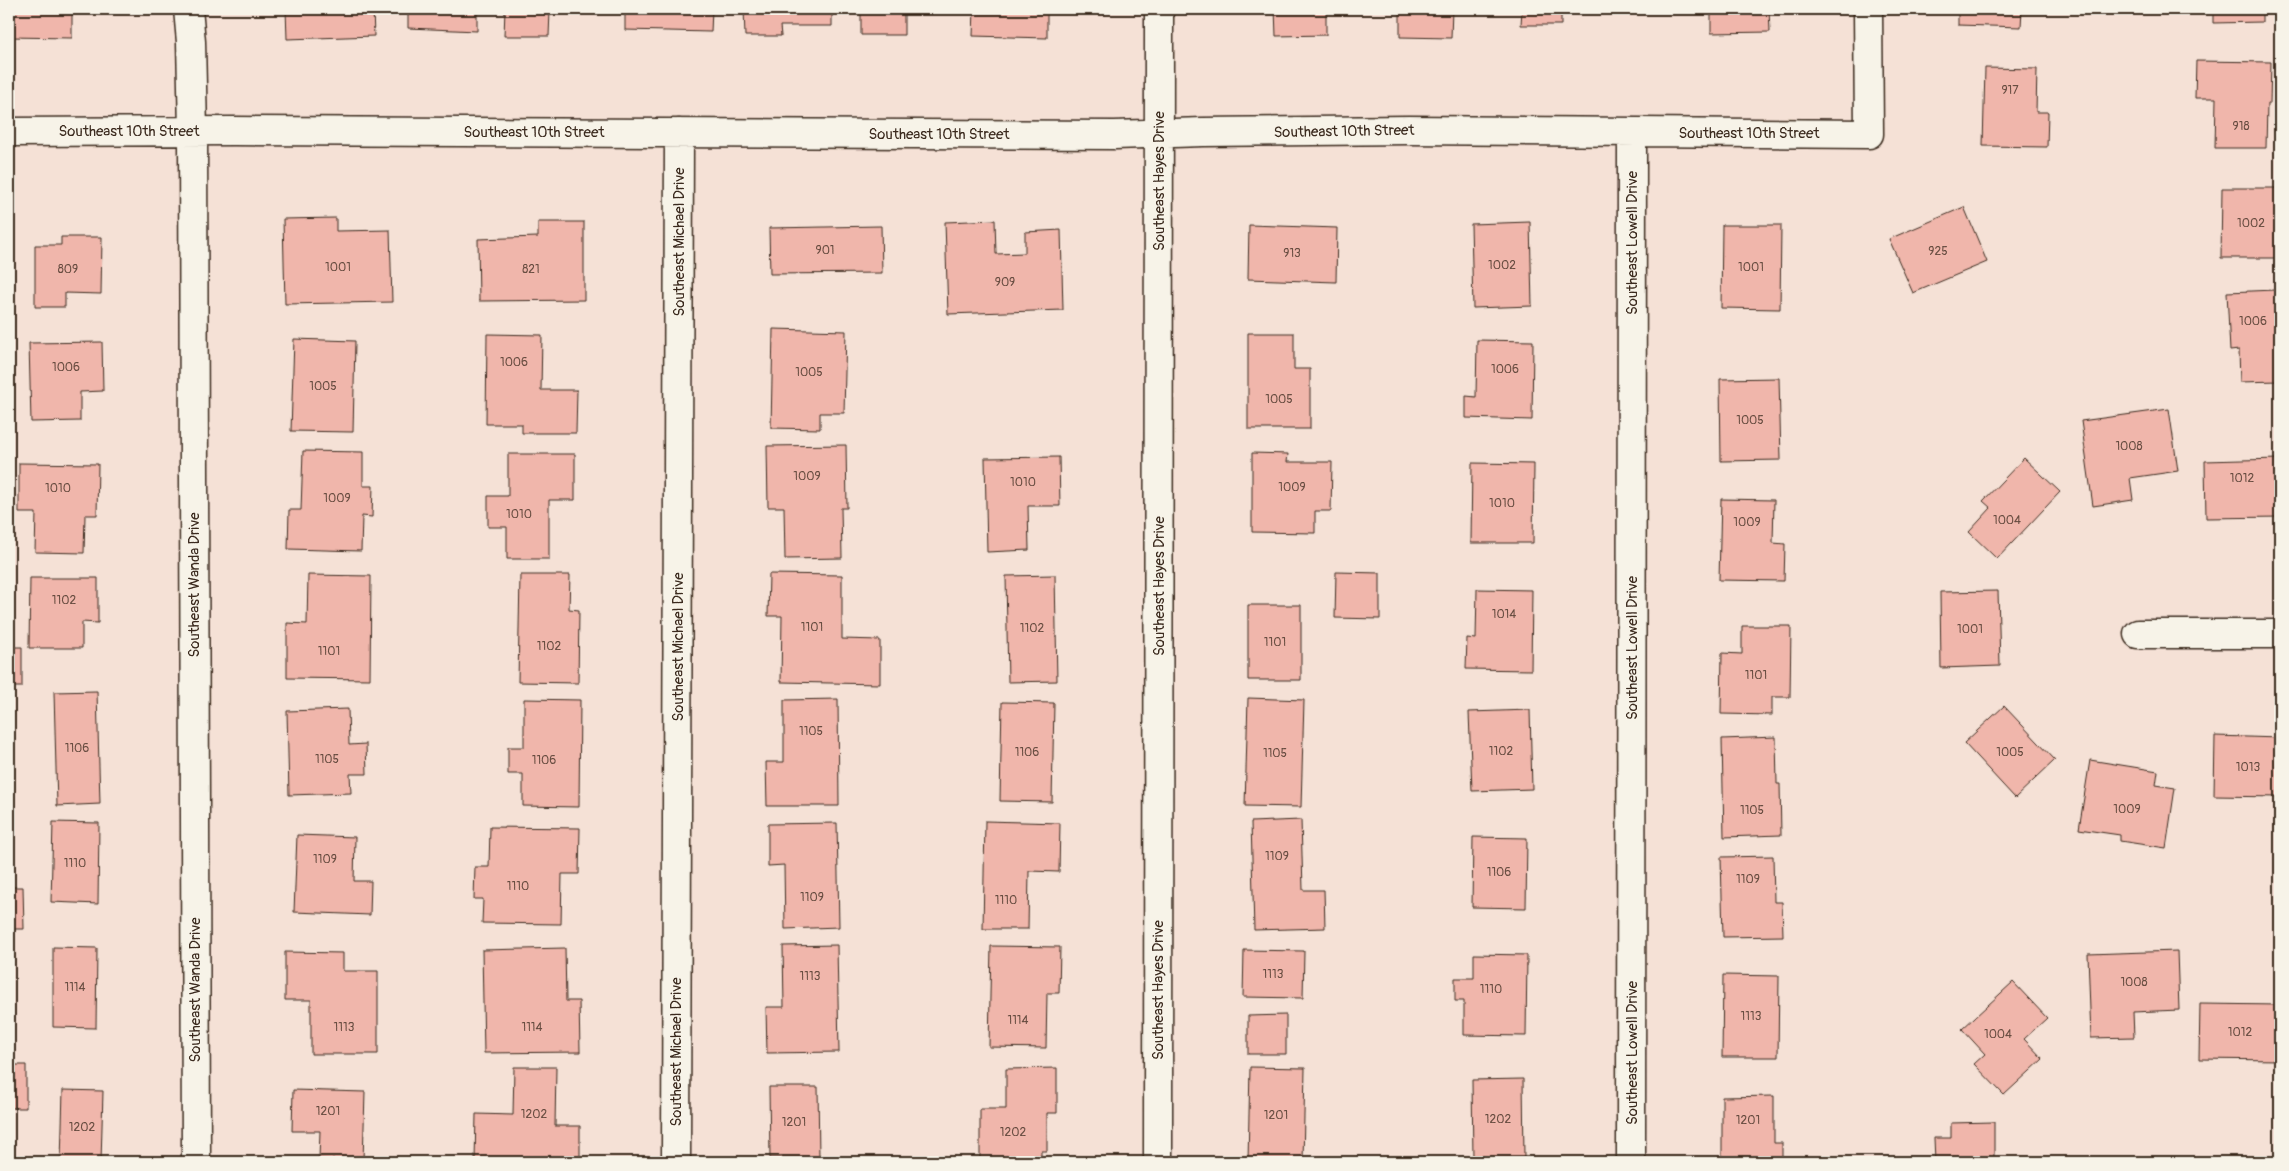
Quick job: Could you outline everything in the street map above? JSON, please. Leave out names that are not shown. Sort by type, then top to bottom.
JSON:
[{"type":"street","name":"Southeast Wanda Drive","points":[[188,9],[191,42],[193,131],[196,1162]]},
{"type":"street","name":"Southeast Hayes Drive","points":[[1158,1162],[1159,9]]},
{"type":"street","name":"Southeast 10th Street","points":[[9,132],[679,132],[1106,135],[1409,130],[1868,134],[1868,9]]},
{"type":"street","name":"Southeast Michael Drive","points":[[676,1162],[679,132]]},
{"type":"street","name":"Southeast Lowell Drive","points":[[1631,1162],[1632,133]]},
{"type":"street","points":[[2138,634],[2280,634]]},
{"type":"building","points":[[9,9],[72,9],[72,38],[9,37]]},
{"type":"building","points":[[286,9],[373,9],[374,36],[287,39]]},
{"type":"building","points":[[408,9],[477,9],[477,31],[408,28]]},
{"type":"building","points":[[505,9],[606,9],[606,12],[550,11],[549,36],[504,36]]},
{"type":"building","points":[[625,9],[712,9],[711,32],[625,30]]},
{"type":"building","points":[[744,9],[832,9],[832,26],[780,26],[781,36],[745,36]]},
{"type":"building","points":[[861,9],[904,9],[904,35],[861,35]]},
{"type":"building","points":[[974,9],[1047,9],[1047,38],[973,36]]},
{"type":"building","points":[[1275,9],[1326,9],[1326,35],[1276,36]]},
{"type":"building","points":[[1400,9],[1452,9],[1451,38],[1400,37]]},
{"type":"building","points":[[1522,9],[1561,9],[1561,25],[1521,25]]},
{"type":"building","points":[[1711,9],[1769,9],[1770,32],[1711,33]]},
{"type":"building","points":[[1958,9],[2022,9],[2021,27],[1958,25]]},
{"type":"building","points":[[2213,9],[2262,9],[2262,22],[2213,23]]},
{"type":"building","points":[[2196,61],[2271,62],[2270,104],[2267,104],[2266,148],[2215,148],[2216,98],[2195,98]]},
{"type":"building","points":[[1985,68],[2037,69],[2036,112],[2048,112],[2047,147],[1983,146]]},
{"type":"building","points":[[2222,188],[2280,188],[2280,258],[2221,258]]},
{"type":"building","points":[[1964,207],[1987,262],[1913,293],[1889,239]]},
{"type":"building","points":[[336,218],[336,231],[390,230],[392,302],[285,304],[283,219]]},
{"type":"building","points":[[995,220],[996,254],[1025,253],[1025,232],[1061,230],[1063,310],[948,314],[945,222]]},
{"type":"building","points":[[538,222],[584,222],[584,300],[479,301],[478,239],[538,237]]},
{"type":"building","points":[[1530,222],[1532,306],[1473,308],[1471,224]]},
{"type":"building","points":[[1249,225],[1337,228],[1336,282],[1248,279]]},
{"type":"building","points":[[1722,225],[1781,225],[1780,309],[1721,308]]},
{"type":"building","points":[[881,226],[882,273],[770,274],[769,228]]},
{"type":"building","points":[[61,237],[102,237],[101,294],[65,293],[65,307],[35,307],[35,245],[61,245]]},
{"type":"building","points":[[2275,290],[2279,381],[2240,382],[2239,350],[2230,351],[2227,292]]},
{"type":"building","points":[[773,329],[846,331],[844,413],[820,413],[820,429],[771,428]]},
{"type":"building","points":[[1248,333],[1294,333],[1294,369],[1310,369],[1310,429],[1248,429]]},
{"type":"building","points":[[487,334],[542,335],[541,390],[577,390],[576,433],[522,433],[522,424],[486,424]]},
{"type":"building","points":[[294,339],[355,341],[353,432],[291,431]]},
{"type":"building","points":[[1477,340],[1533,341],[1532,420],[1466,418],[1466,396],[1476,397]]},
{"type":"building","points":[[102,342],[103,391],[80,392],[80,421],[31,422],[29,343]]},
{"type":"building","points":[[1779,378],[1781,460],[1721,461],[1720,379]]},
{"type":"building","points":[[2169,409],[2178,471],[2130,478],[2133,500],[2093,506],[2081,421]]},
{"type":"building","points":[[846,445],[847,508],[841,508],[842,558],[785,559],[784,507],[768,507],[767,446]]},
{"type":"building","points":[[303,451],[363,452],[363,486],[373,486],[372,517],[362,516],[361,551],[288,549],[289,510],[301,510]]},
{"type":"building","points":[[1252,453],[1288,454],[1287,462],[1332,462],[1331,511],[1315,511],[1315,533],[1252,532]]},
{"type":"building","points":[[508,454],[575,454],[575,500],[549,500],[549,559],[507,559],[507,527],[488,527],[488,496],[508,496]]},
{"type":"building","points":[[1059,457],[1060,506],[1028,506],[1029,550],[987,552],[985,458]]},
{"type":"building","points":[[2024,458],[2060,492],[1997,559],[1969,532],[1991,508],[1983,501]]},
{"type":"building","points":[[2279,459],[2280,517],[2206,518],[2205,461]]},
{"type":"building","points":[[19,463],[98,464],[97,515],[85,515],[84,553],[35,552],[36,513],[19,513]]},
{"type":"building","points":[[1472,463],[1534,464],[1533,543],[1471,543]]},
{"type":"building","points":[[1721,499],[1774,500],[1773,543],[1785,544],[1784,581],[1719,580]]},
{"type":"building","points":[[1336,572],[1380,573],[1380,619],[1335,618]]},
{"type":"building","points":[[769,574],[842,575],[842,639],[880,640],[880,684],[781,682],[782,616],[768,616]]},
{"type":"building","points":[[308,575],[371,576],[370,679],[287,678],[287,623],[307,624]]},
{"type":"building","points":[[520,575],[570,575],[569,609],[579,610],[578,683],[518,682]]},
{"type":"building","points":[[1055,575],[1057,681],[1008,682],[1006,576]]},
{"type":"building","points":[[30,578],[98,578],[98,623],[82,622],[82,648],[29,648]]},
{"type":"building","points":[[1477,589],[1532,590],[1531,670],[1466,669],[1467,638],[1476,639]]},
{"type":"building","points":[[1998,591],[2000,666],[1941,668],[1940,592]]},
{"type":"building","points":[[1248,605],[1301,605],[1301,680],[1248,680]]},
{"type":"building","points":[[1742,626],[1791,626],[1790,697],[1772,697],[1772,715],[1721,714],[1722,653],[1742,654]]},
{"type":"building","points":[[9,647],[22,647],[22,687],[9,687]]},
{"type":"building","points":[[97,691],[100,804],[57,806],[54,692]]},
{"type":"building","points":[[1248,698],[1304,700],[1301,807],[1245,806]]},
{"type":"building","points":[[524,699],[580,700],[579,807],[523,806],[523,774],[508,774],[508,747],[524,747]]},
{"type":"building","points":[[838,699],[839,806],[767,806],[766,762],[784,762],[784,700]]},
{"type":"building","points":[[1002,702],[1054,703],[1052,802],[1000,801]]},
{"type":"building","points":[[2004,706],[2055,760],[2015,798],[1964,743]]},
{"type":"building","points":[[348,709],[349,745],[366,744],[367,774],[350,774],[351,793],[289,795],[287,711]]},
{"type":"building","points":[[1530,710],[1532,789],[1472,791],[1469,712]]},
{"type":"building","points":[[2215,736],[2280,738],[2280,797],[2214,796]]},
{"type":"building","points":[[1776,737],[1777,784],[1780,784],[1781,835],[1724,837],[1722,739]]},
{"type":"building","points":[[2090,760],[2158,771],[2156,785],[2175,788],[2166,848],[2120,841],[2120,835],[2079,829]]},
{"type":"building","points":[[1301,820],[1303,890],[1324,890],[1325,928],[1254,930],[1251,822]]},
{"type":"building","points":[[985,821],[1060,823],[1059,872],[1029,871],[1028,929],[983,929]]},
{"type":"building","points":[[53,822],[99,823],[98,904],[51,902]]},
{"type":"building","points":[[837,823],[839,927],[785,929],[784,865],[768,866],[768,824]]},
{"type":"building","points":[[490,827],[580,828],[579,874],[562,874],[561,924],[482,923],[483,899],[474,899],[475,867],[489,867]]},
{"type":"building","points":[[297,835],[355,837],[354,881],[371,881],[370,915],[294,912]]},
{"type":"building","points":[[1473,837],[1527,838],[1526,908],[1472,907]]},
{"type":"building","points":[[1773,856],[1774,902],[1782,902],[1783,936],[1723,937],[1721,857]]},
{"type":"building","points":[[9,887],[23,887],[24,929],[9,929]]},
{"type":"building","points":[[837,945],[839,1052],[767,1053],[766,1007],[784,1007],[783,946]]},
{"type":"building","points":[[991,946],[1060,947],[1059,993],[1047,993],[1046,1048],[989,1047]]},
{"type":"building","points":[[53,947],[97,948],[96,1028],[53,1027]]},
{"type":"building","points":[[565,948],[566,1001],[579,1001],[580,1052],[484,1053],[482,950]]},
{"type":"building","points":[[1244,950],[1304,951],[1303,998],[1243,997]]},
{"type":"building","points":[[2177,951],[2179,1010],[2133,1012],[2134,1037],[2091,1038],[2088,954]]},
{"type":"building","points":[[285,952],[343,953],[343,971],[378,971],[378,1054],[311,1054],[311,1000],[285,1000]]},
{"type":"building","points":[[1474,954],[1527,955],[1526,1036],[1464,1035],[1464,1001],[1455,1001],[1455,978],[1474,978]]},
{"type":"building","points":[[1723,975],[1779,976],[1778,1057],[1722,1057]]},
{"type":"building","points":[[2013,982],[2047,1018],[2024,1039],[2043,1059],[2004,1095],[1974,1064],[1985,1054],[1962,1029]]},
{"type":"building","points":[[2200,1004],[2280,1005],[2280,1060],[2199,1059]]},
{"type":"building","points":[[1286,1015],[1286,1054],[1248,1054],[1248,1016]]},
{"type":"building","points":[[9,1065],[26,1065],[26,1108],[9,1108]]},
{"type":"building","points":[[514,1067],[556,1067],[555,1126],[580,1126],[580,1162],[475,1162],[476,1114],[513,1115]]},
{"type":"building","points":[[1250,1067],[1305,1068],[1303,1162],[1248,1162]]},
{"type":"building","points":[[1057,1068],[1057,1113],[1047,1113],[1047,1151],[1041,1151],[1041,1162],[980,1162],[980,1109],[1006,1109],[1006,1069]]},
{"type":"building","points":[[1523,1079],[1524,1158],[1473,1159],[1472,1080]]},
{"type":"building","points":[[769,1087],[818,1087],[819,1158],[770,1158]]},
{"type":"building","points":[[63,1090],[103,1091],[101,1162],[61,1162]]},
{"type":"building","points":[[293,1090],[365,1092],[363,1161],[319,1159],[320,1131],[292,1131]]},
{"type":"building","points":[[1774,1096],[1774,1143],[1782,1143],[1782,1162],[1722,1162],[1722,1097]]},
{"type":"building","points":[[1994,1122],[1994,1162],[1935,1162],[1934,1138],[1951,1138],[1951,1123]]}]
